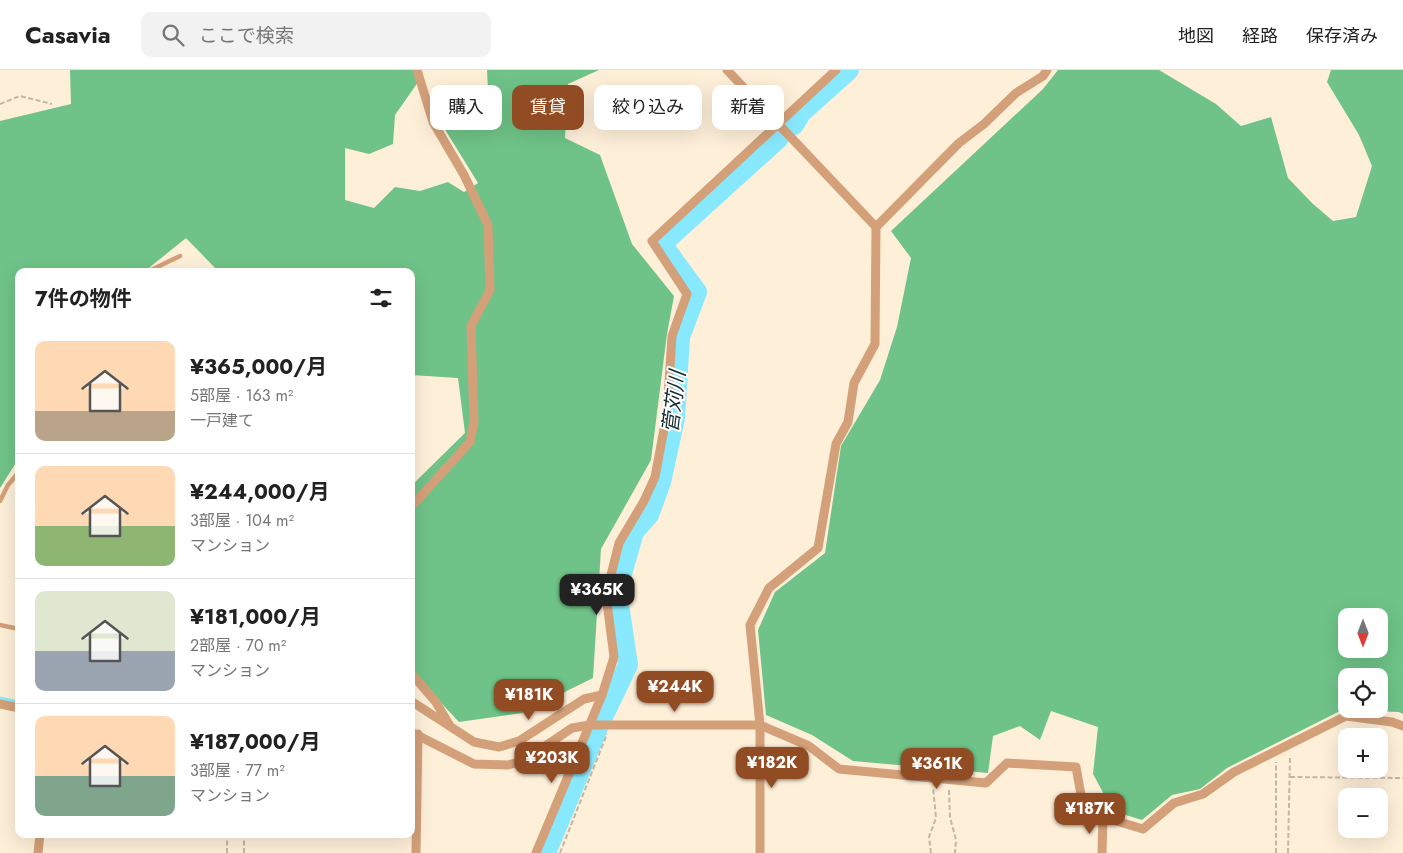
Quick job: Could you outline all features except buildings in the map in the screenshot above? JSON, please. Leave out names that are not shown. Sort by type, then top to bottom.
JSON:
[{"type":"street","points":[[415,504],[470,442],[474,422],[471,326],[490,290],[488,225],[464,175],[433,122],[417,70]]},
{"type":"street","points":[[728,70],[742,85]]},
{"type":"street","points":[[784,119],[836,70]]},
{"type":"street","points":[[760,853],[760,725],[750,625],[769,588],[818,548],[836,444],[848,422],[854,383],[875,344],[876,227],[959,143],[984,124],[1016,93],[1043,76],[1048,70]]},
{"type":"street","points":[[536,853],[602,695],[614,658],[606,595],[619,543],[644,501],[655,477],[667,412],[672,336],[686,294],[652,241],[773,130]]},
{"type":"street","points":[[783,130],[876,227]]},
{"type":"street","points":[[415,678],[435,701],[451,726]]},
{"type":"street","points":[[415,704],[474,742],[499,747],[519,741],[584,699],[602,695]]},
{"type":"street","points":[[0,704],[15,707]]},
{"type":"street","points":[[416,853],[415,733],[474,764],[508,765],[523,761],[572,728],[590,725],[760,725],[809,746],[839,769],[986,783],[1007,763],[1076,767],[1081,795],[1103,817],[1143,829],[1174,803],[1203,794],[1234,772],[1346,716],[1392,722],[1403,726]]},
{"type":"street","points":[[1102,853],[1103,817]]},
{"type":"street","points":[[38,853],[40,838]]},
{"type":"lane","points":[[155,268],[180,256]]},
{"type":"lane","points":[[0,501],[8,485],[15,477]]},
{"type":"lane","points":[[0,625],[15,628]]},
{"type":"path","points":[[0,104],[20,96],[52,104]]},
{"type":"path","points":[[560,853],[611,725]]},
{"type":"path","points":[[1288,746],[1291,757],[1288,853]]},
{"type":"path","points":[[1276,752],[1276,853]]},
{"type":"path","points":[[1290,777],[1403,778]]},
{"type":"path","points":[[931,853],[929,837],[936,818],[933,778]]},
{"type":"path","points":[[948,780],[950,817],[956,840],[955,853]]},
{"type":"path","points":[[226,853],[227,838]]},
{"type":"path","points":[[244,838],[244,853]]},
{"type":"green space","points":[[70,70],[421,70],[423,75],[395,115],[393,144],[369,154],[345,148],[345,200],[374,208],[395,187],[420,191],[448,182],[464,192],[478,183],[445,130],[502,130],[502,85],[488,85],[487,70],[599,70],[568,85],[512,85],[512,130],[565,130],[565,138],[600,155],[632,244],[674,296],[667,334],[651,460],[601,549],[593,678],[522,713],[459,722],[415,675],[415,482],[465,433],[458,378],[415,375],[415,268],[215,268],[186,238],[149,268],[15,268],[15,464],[0,488],[0,121],[71,104]]},
{"type":"green space","points":[[1058,70],[1159,70],[1216,104],[1241,126],[1271,117],[1288,178],[1333,221],[1356,217],[1372,166],[1359,135],[1327,82],[1331,70],[1403,70],[1403,714],[1388,712],[1388,668],[1338,668],[1338,712],[1227,768],[1200,789],[1172,795],[1142,820],[1113,811],[1093,774],[1098,727],[1051,711],[1040,740],[1020,726],[993,736],[988,773],[853,761],[812,735],[766,715],[758,630],[775,592],[825,553],[841,446],[880,380],[897,327],[911,258],[891,231],[1043,89]]},
{"type":"waterway","name":"菅苅川","points":[[794,125],[801,113],[849,70]]},
{"type":"waterway","name":"菅苅川","points":[[604,715],[628,665],[617,591],[634,532],[649,515],[661,482],[675,418],[680,337],[697,292],[662,244],[779,138]]},
{"type":"waterway","points":[[0,698],[15,701]]},
{"type":"waterway","name":"菅苅川","points":[[546,853],[598,728]]}]
